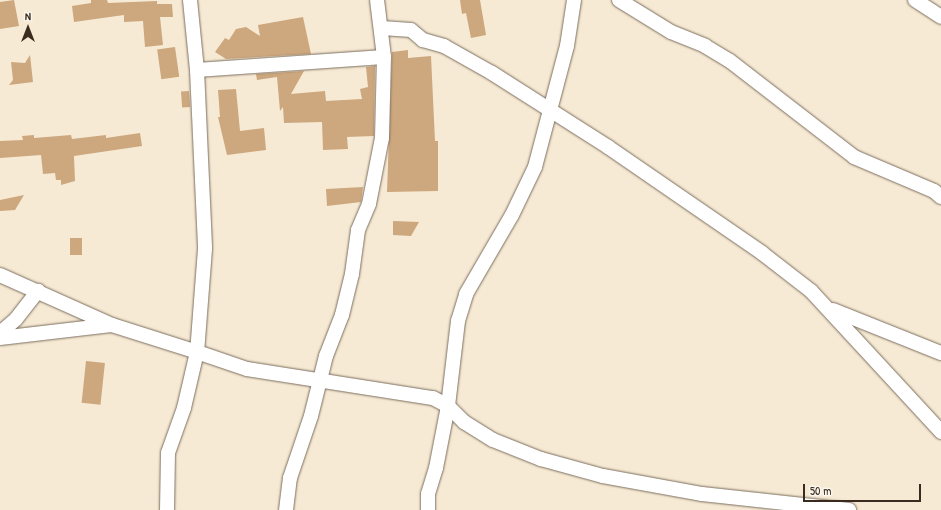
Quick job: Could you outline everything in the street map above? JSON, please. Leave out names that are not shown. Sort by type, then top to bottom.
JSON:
[{"type":"street","points":[[167,510],[168,453],[184,408],[197,352],[205,249],[197,70],[190,0]]},
{"type":"street","points":[[286,510],[290,478],[311,416],[326,356],[342,315],[352,274],[358,230],[369,204],[382,138],[384,57],[382,28],[377,0]]},
{"type":"street","points":[[428,510],[428,494],[436,468],[448,406],[458,321],[466,294],[512,215],[535,167],[567,46],[574,0]]},
{"type":"street","points":[[619,0],[670,32],[705,46],[730,61],[854,156],[934,191],[941,197]]},
{"type":"street","points":[[915,0],[941,17]]},
{"type":"street","points":[[382,28],[411,30],[423,40],[444,46],[550,109],[762,253],[811,291],[941,432]]},
{"type":"street","points":[[197,70],[384,57]]},
{"type":"street","points":[[0,275],[112,325],[246,368],[321,378],[420,395],[448,406],[464,422],[493,440],[541,459],[603,476],[702,494],[849,510]]},
{"type":"street","points":[[0,333],[16,318],[38,291]]},
{"type":"street","points":[[827,308],[941,353]]},
{"type":"street","points":[[0,338],[112,325]]},
{"type":"building","points":[[14,0],[19,26],[0,29],[0,2]]},
{"type":"building","points":[[91,0],[107,0],[108,3],[157,1],[157,4],[172,4],[173,17],[160,17],[163,45],[145,47],[143,21],[124,22],[124,15],[74,22],[72,6],[91,3]]},
{"type":"building","points":[[460,0],[480,0],[486,35],[471,38],[466,13],[462,14]]},
{"type":"building","points":[[303,17],[311,54],[226,59],[215,52],[225,38],[229,40],[236,29],[246,27],[260,36],[258,25]]},
{"type":"building","points":[[175,47],[179,77],[161,79],[157,50]]},
{"type":"building","points":[[408,50],[408,58],[431,56],[435,141],[438,141],[438,191],[387,192],[392,52]]},
{"type":"building","points":[[30,55],[33,82],[9,85],[13,80],[11,62],[25,63]]},
{"type":"building","points":[[375,66],[374,136],[347,137],[348,149],[323,150],[322,122],[284,123],[283,107],[280,111],[277,77],[257,80],[256,74],[304,71],[291,94],[325,91],[326,101],[362,99],[360,89],[368,87],[366,67]]},
{"type":"building","points":[[236,89],[240,131],[264,128],[266,150],[227,155],[218,117],[220,117],[218,90]]},
{"type":"building","points":[[189,91],[190,107],[182,108],[181,92]]},
{"type":"building","points":[[140,133],[142,146],[74,156],[75,181],[61,185],[61,180],[56,180],[55,173],[43,174],[41,155],[0,158],[0,141],[23,140],[22,136],[34,135],[34,138],[71,135],[72,139],[106,135],[106,138]]},
{"type":"building","points":[[363,187],[361,202],[327,206],[326,189]]},
{"type":"building","points":[[24,195],[15,210],[0,211],[0,200]]},
{"type":"building","points":[[393,221],[419,222],[411,236],[393,235]]},
{"type":"building","points":[[70,238],[82,238],[82,255],[70,255]]},
{"type":"building","points":[[86,361],[105,363],[101,405],[82,403]]}]
